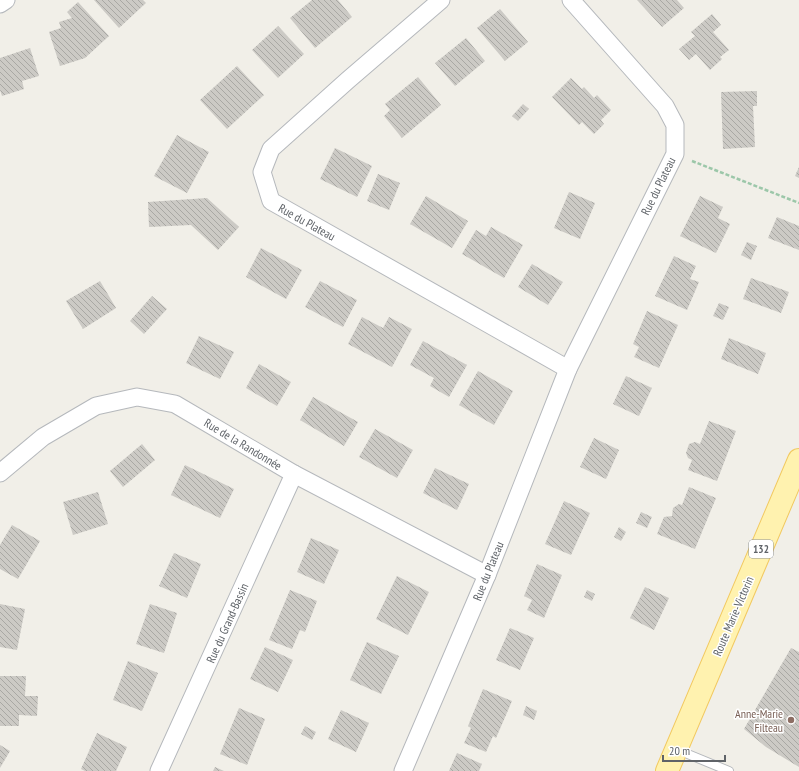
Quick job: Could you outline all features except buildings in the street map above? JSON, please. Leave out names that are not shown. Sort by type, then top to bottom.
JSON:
[{"type":"main road","name":"Route Marie-Victorin","points":[[667,771],[799,460]]},
{"type":"street","points":[[0,4],[6,0]]},
{"type":"street","name":"Rue du Plateau","points":[[441,0],[271,149],[262,172],[271,201],[568,369]]},
{"type":"street","name":"Rue du Plateau","points":[[403,771],[487,575],[568,369],[675,154],[675,125],[665,106],[572,0]]},
{"type":"street","name":"Rue de la Randonnée","points":[[0,473],[43,437],[96,406],[137,397],[175,404],[294,474],[487,575]]},
{"type":"street","name":"Rue du Grand-Bassin","points":[[159,771],[294,474]]},
{"type":"lane","points":[[676,749],[729,771]]},
{"type":"path","points":[[675,154],[799,203]]},
{"type":"place","name":"Anne-Marie Filteau","points":[[791,720]]}]
